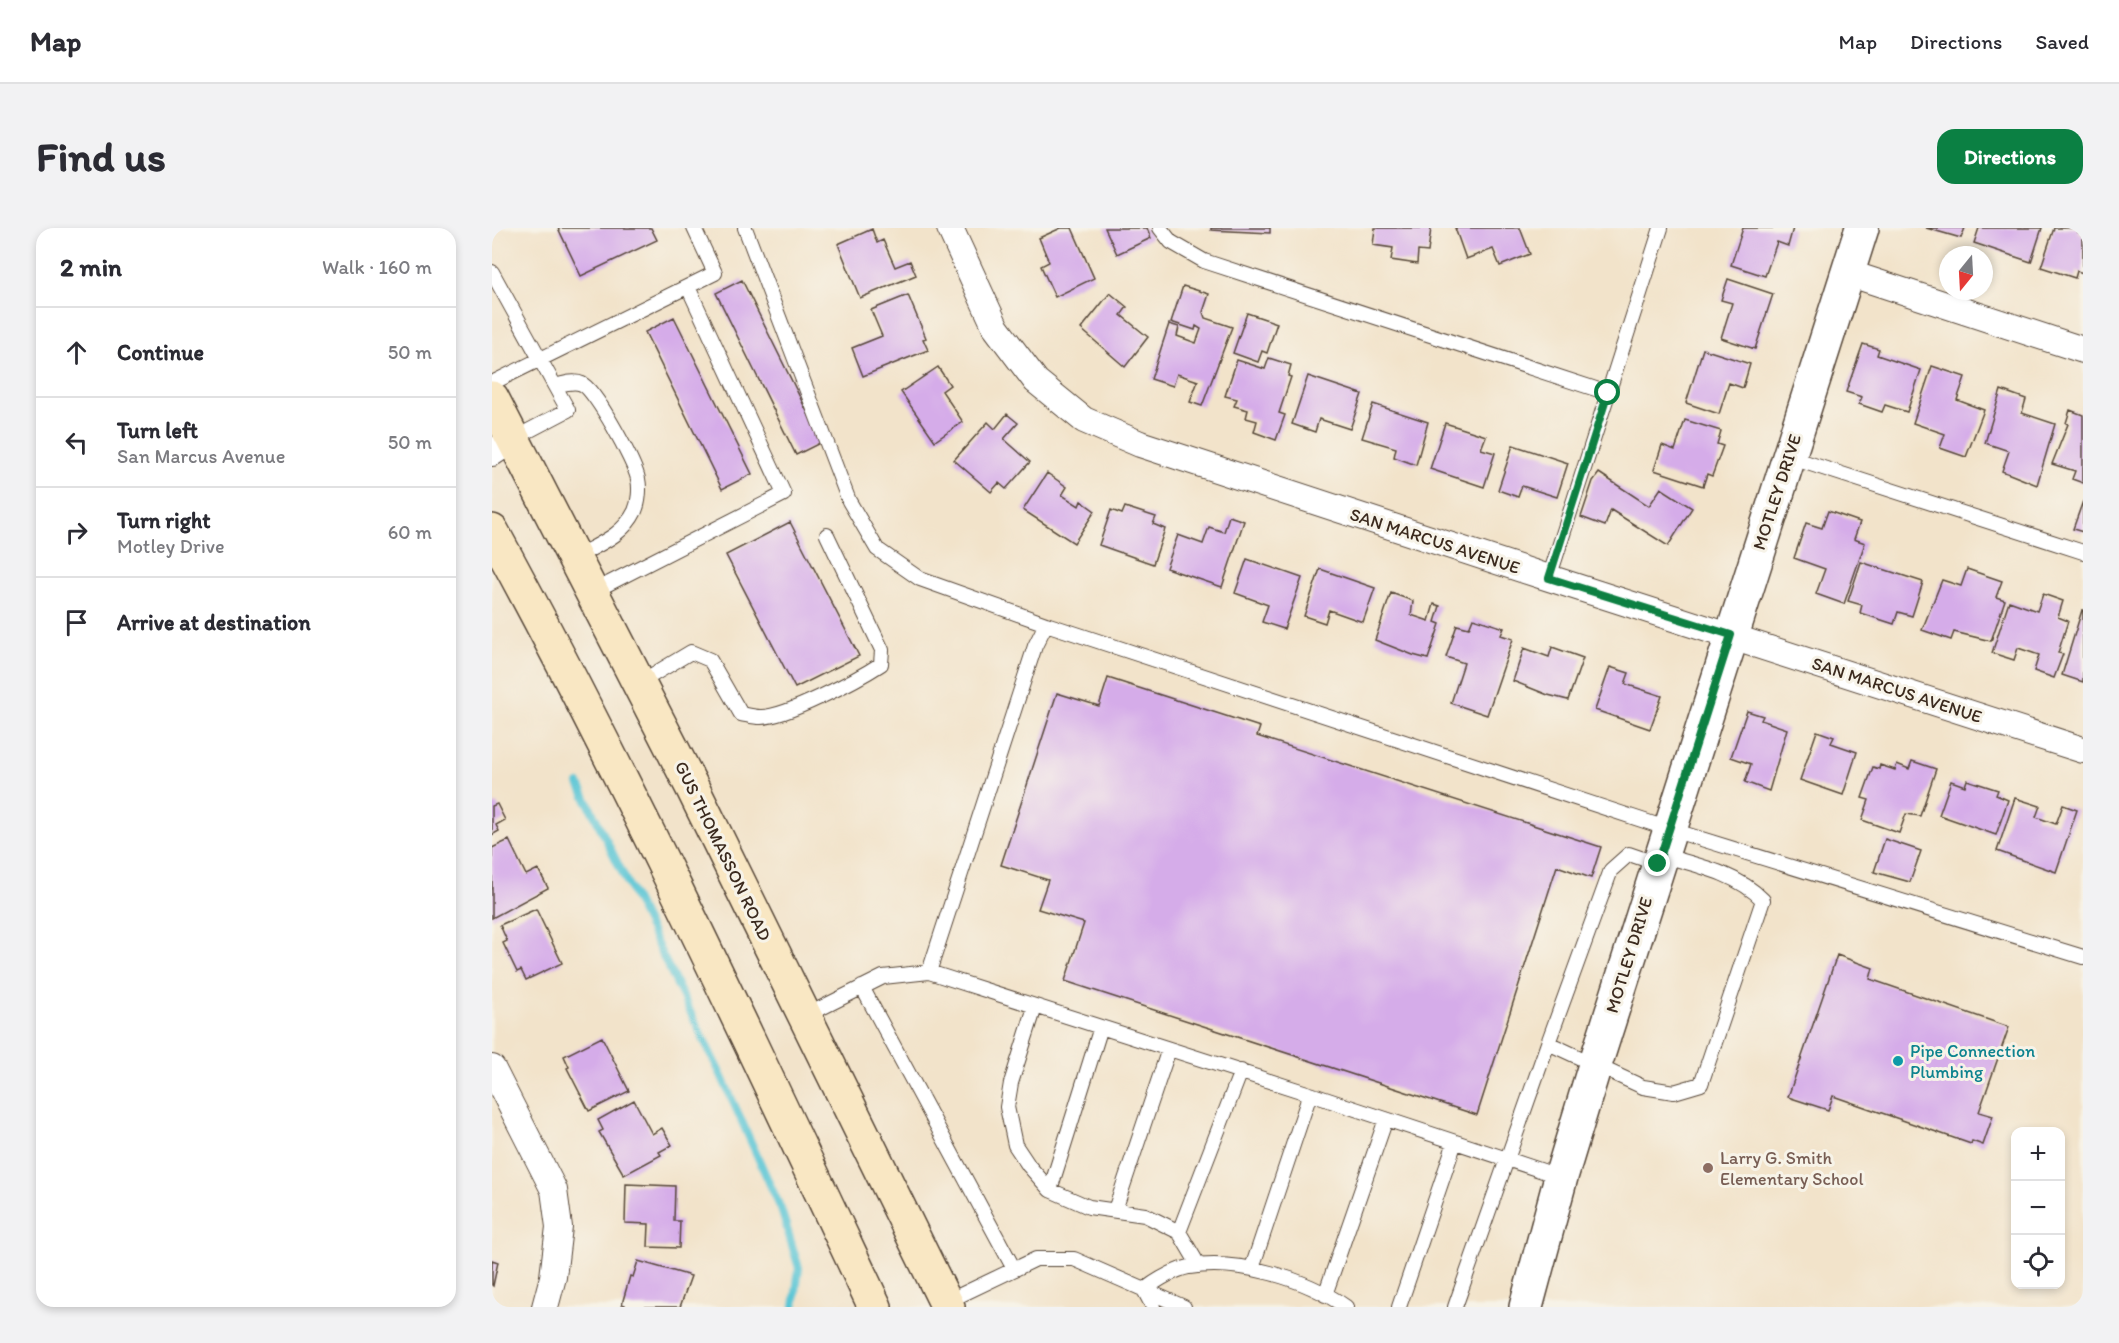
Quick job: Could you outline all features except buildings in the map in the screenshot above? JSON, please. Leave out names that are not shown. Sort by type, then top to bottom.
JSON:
[{"type":"main road","name":"GUS THOMASSON ROAD","points":[[492,398],[503,446],[574,558],[592,592],[947,1304]]},
{"type":"main road","points":[[492,531],[611,758],[875,1307]]},
{"type":"street","name":"SAN MARCUS AVENUE","points":[[950,228],[996,328],[1036,381],[1084,420],[1140,444],[2083,750]]},
{"type":"street","name":"MOTLEY DRIVE","points":[[1529,1306],[1561,1177],[1594,1065],[1863,228]]},
{"type":"street","points":[[1848,273],[2083,350]]},
{"type":"street","points":[[492,1068],[554,1190],[559,1227],[553,1277],[544,1307]]},
{"type":"lane","points":[[492,383],[715,273],[694,228]]},
{"type":"lane","points":[[745,228],[849,501],[878,549],[920,579],[1663,849],[1752,888],[1763,900],[1701,1084],[1674,1092],[1643,1087],[1548,1043]]},
{"type":"lane","points":[[1161,228],[1171,242],[1204,261],[1608,393]]},
{"type":"lane","points":[[1549,578],[1661,228]]},
{"type":"lane","points":[[492,272],[568,410],[503,446]]},
{"type":"lane","points":[[592,592],[784,494],[688,286]]},
{"type":"lane","points":[[492,303],[505,296]]},
{"type":"lane","points":[[555,386],[571,382],[582,384],[593,393],[627,453],[638,479],[638,500],[634,512],[616,535],[574,558]]},
{"type":"lane","points":[[1789,457],[2083,552]]},
{"type":"lane","points":[[639,683],[691,652],[710,660],[741,714],[761,718],[783,713],[881,664],[882,650],[827,535]]},
{"type":"lane","points":[[929,972],[1035,646],[1046,624]]},
{"type":"lane","points":[[1455,1307],[1611,870],[1629,854],[1663,849],[2083,957]]},
{"type":"lane","points":[[805,1016],[884,977],[929,972],[1241,1071],[1561,1177]]},
{"type":"lane","points":[[862,987],[1014,1269]]},
{"type":"lane","points":[[1035,1007],[1011,1083],[1007,1107],[1015,1146],[1050,1190],[1089,1207],[1145,1215],[1179,1232],[1199,1266]]},
{"type":"lane","points":[[1050,1190],[1101,1027]]},
{"type":"lane","points":[[1114,1210],[1169,1049]]},
{"type":"lane","points":[[1179,1232],[1241,1071]]},
{"type":"lane","points":[[1252,1268],[1310,1094]]},
{"type":"lane","points":[[1325,1295],[1386,1119]]},
{"type":"lane","points":[[1399,1307],[1455,1142]]},
{"type":"lane","points":[[947,1304],[1036,1259],[1074,1259],[1184,1307]]},
{"type":"lane","points":[[1144,1290],[1154,1282],[1186,1268],[1211,1265],[1252,1268],[1311,1287],[1346,1307]]},
{"type":"lane","points":[[1144,1290],[1153,1307]]},
{"type":"waterway","points":[[579,784],[721,1075],[781,1209],[799,1268],[794,1307]]},
{"type":"place","name":"Pipe Connection Plumbing","points":[[1898,1061]]},
{"type":"place","name":"Larry G. Smith Elementary School","points":[[1708,1168]]},
{"type":"route","points":[[1608,393],[1549,578],[1731,635],[1658,864]]}]
